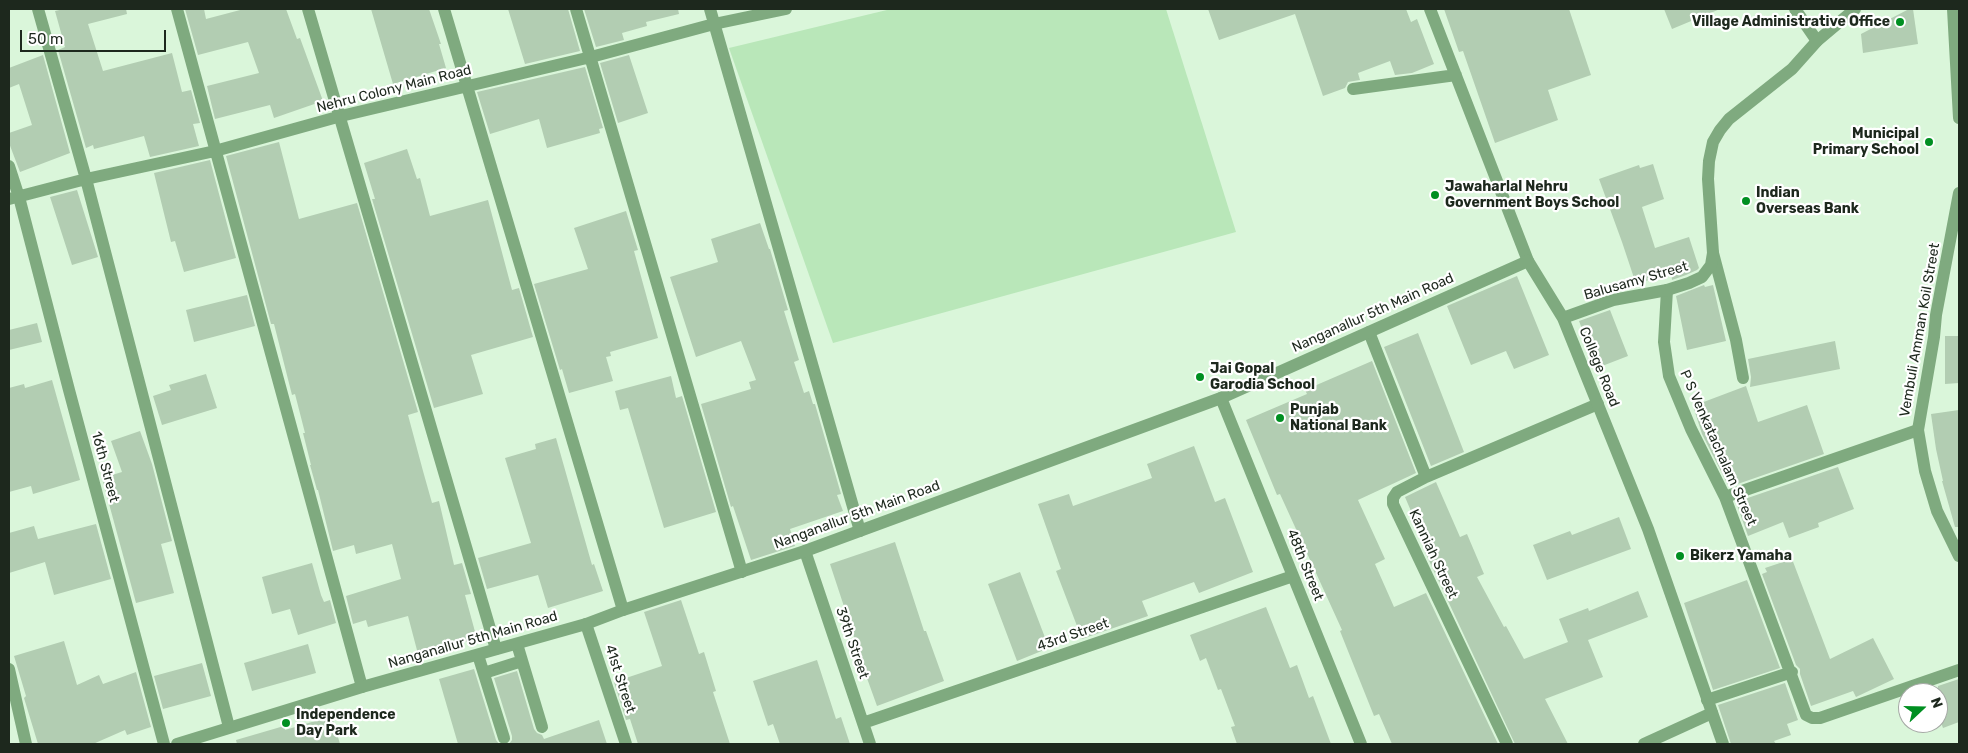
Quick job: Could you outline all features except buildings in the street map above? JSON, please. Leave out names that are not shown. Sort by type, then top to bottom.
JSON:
[{"type":"street","points":[[38,9],[50,44],[86,179],[228,727]]},
{"type":"street","points":[[177,9],[362,687]]},
{"type":"street","points":[[308,9],[341,116],[496,649]]},
{"type":"street","points":[[444,9],[623,610]]},
{"type":"street","points":[[576,9],[742,572]]},
{"type":"street","points":[[710,9],[860,531]]},
{"type":"street","name":"Nehru Colony Main Road","points":[[14,198],[86,179],[215,151],[341,116],[591,57],[714,24],[786,9]]},
{"type":"street","name":"College Road","points":[[1430,9],[1528,261],[1563,318],[1648,529],[1723,744]]},
{"type":"street","points":[[1795,9],[1817,41]]},
{"type":"street","points":[[1744,378],[1736,340],[1712,259],[1708,179],[1713,142],[1729,119],[1792,68],[1817,41],[1855,9]]},
{"type":"street","points":[[1953,9],[1959,118]]},
{"type":"street","points":[[1353,90],[1456,74]]},
{"type":"street","name":"16th Street","points":[[9,166],[14,198],[164,744]]},
{"type":"street","name":"Vembuli Amman Koil Street","points":[[1959,193],[1936,315],[1918,430],[1925,471],[1937,511],[1959,556]]},
{"type":"street","name":"Balusamy Street","points":[[1563,318],[1613,300],[1667,290],[1689,283],[1702,277],[1712,259]]},
{"type":"street","name":"Nanganallur 5th Main Road","points":[[177,744],[362,687],[586,624],[623,610],[805,551],[1221,398],[1528,261]]},
{"type":"street","name":"P S Venkatachalam Street","points":[[1667,290],[1664,342],[1667,368],[1691,429],[1725,497],[1792,672],[1806,715],[1812,718],[1820,718],[1959,670]]},
{"type":"street","points":[[1369,332],[1426,477]]},
{"type":"street","name":"48th Street","points":[[1221,398],[1361,744]]},
{"type":"street","name":"Kanniah Street","points":[[1507,744],[1393,504],[1393,498],[1397,492],[1426,477],[1598,404]]},
{"type":"street","points":[[1725,497],[1918,430]]},
{"type":"street","name":"39th Street","points":[[805,551],[870,744]]},
{"type":"street","name":"43rd Street","points":[[863,723],[1293,576]]},
{"type":"street","name":"41st Street","points":[[586,624],[626,744]]},
{"type":"street","points":[[517,644],[542,727]]},
{"type":"street","points":[[478,655],[504,738]]},
{"type":"street","points":[[484,673],[522,661]]},
{"type":"street","points":[[9,670],[26,744]]},
{"type":"street","points":[[1707,700],[1792,672]]},
{"type":"street","points":[[1644,744],[1712,714]]},
{"type":"green space","points":[[891,9],[1166,9],[1236,232],[833,343],[729,48]]},
{"type":"place","name":"Village Administrative Office","points":[[1900,22]]},
{"type":"place","name":"Municipal Primary School","points":[[1929,142]]},
{"type":"place","name":"Jawaharlal Nehru Government Boys School","points":[[1435,195]]},
{"type":"place","name":"Indian Overseas Bank","points":[[1746,201]]},
{"type":"place","name":"Jai Gopal Garodia School","points":[[1200,377]]},
{"type":"place","name":"Punjab National Bank","points":[[1280,418]]},
{"type":"place","name":"Bikerz Yamaha","points":[[1680,556]]},
{"type":"place","name":"Independence Day Park","points":[[286,723]]}]
